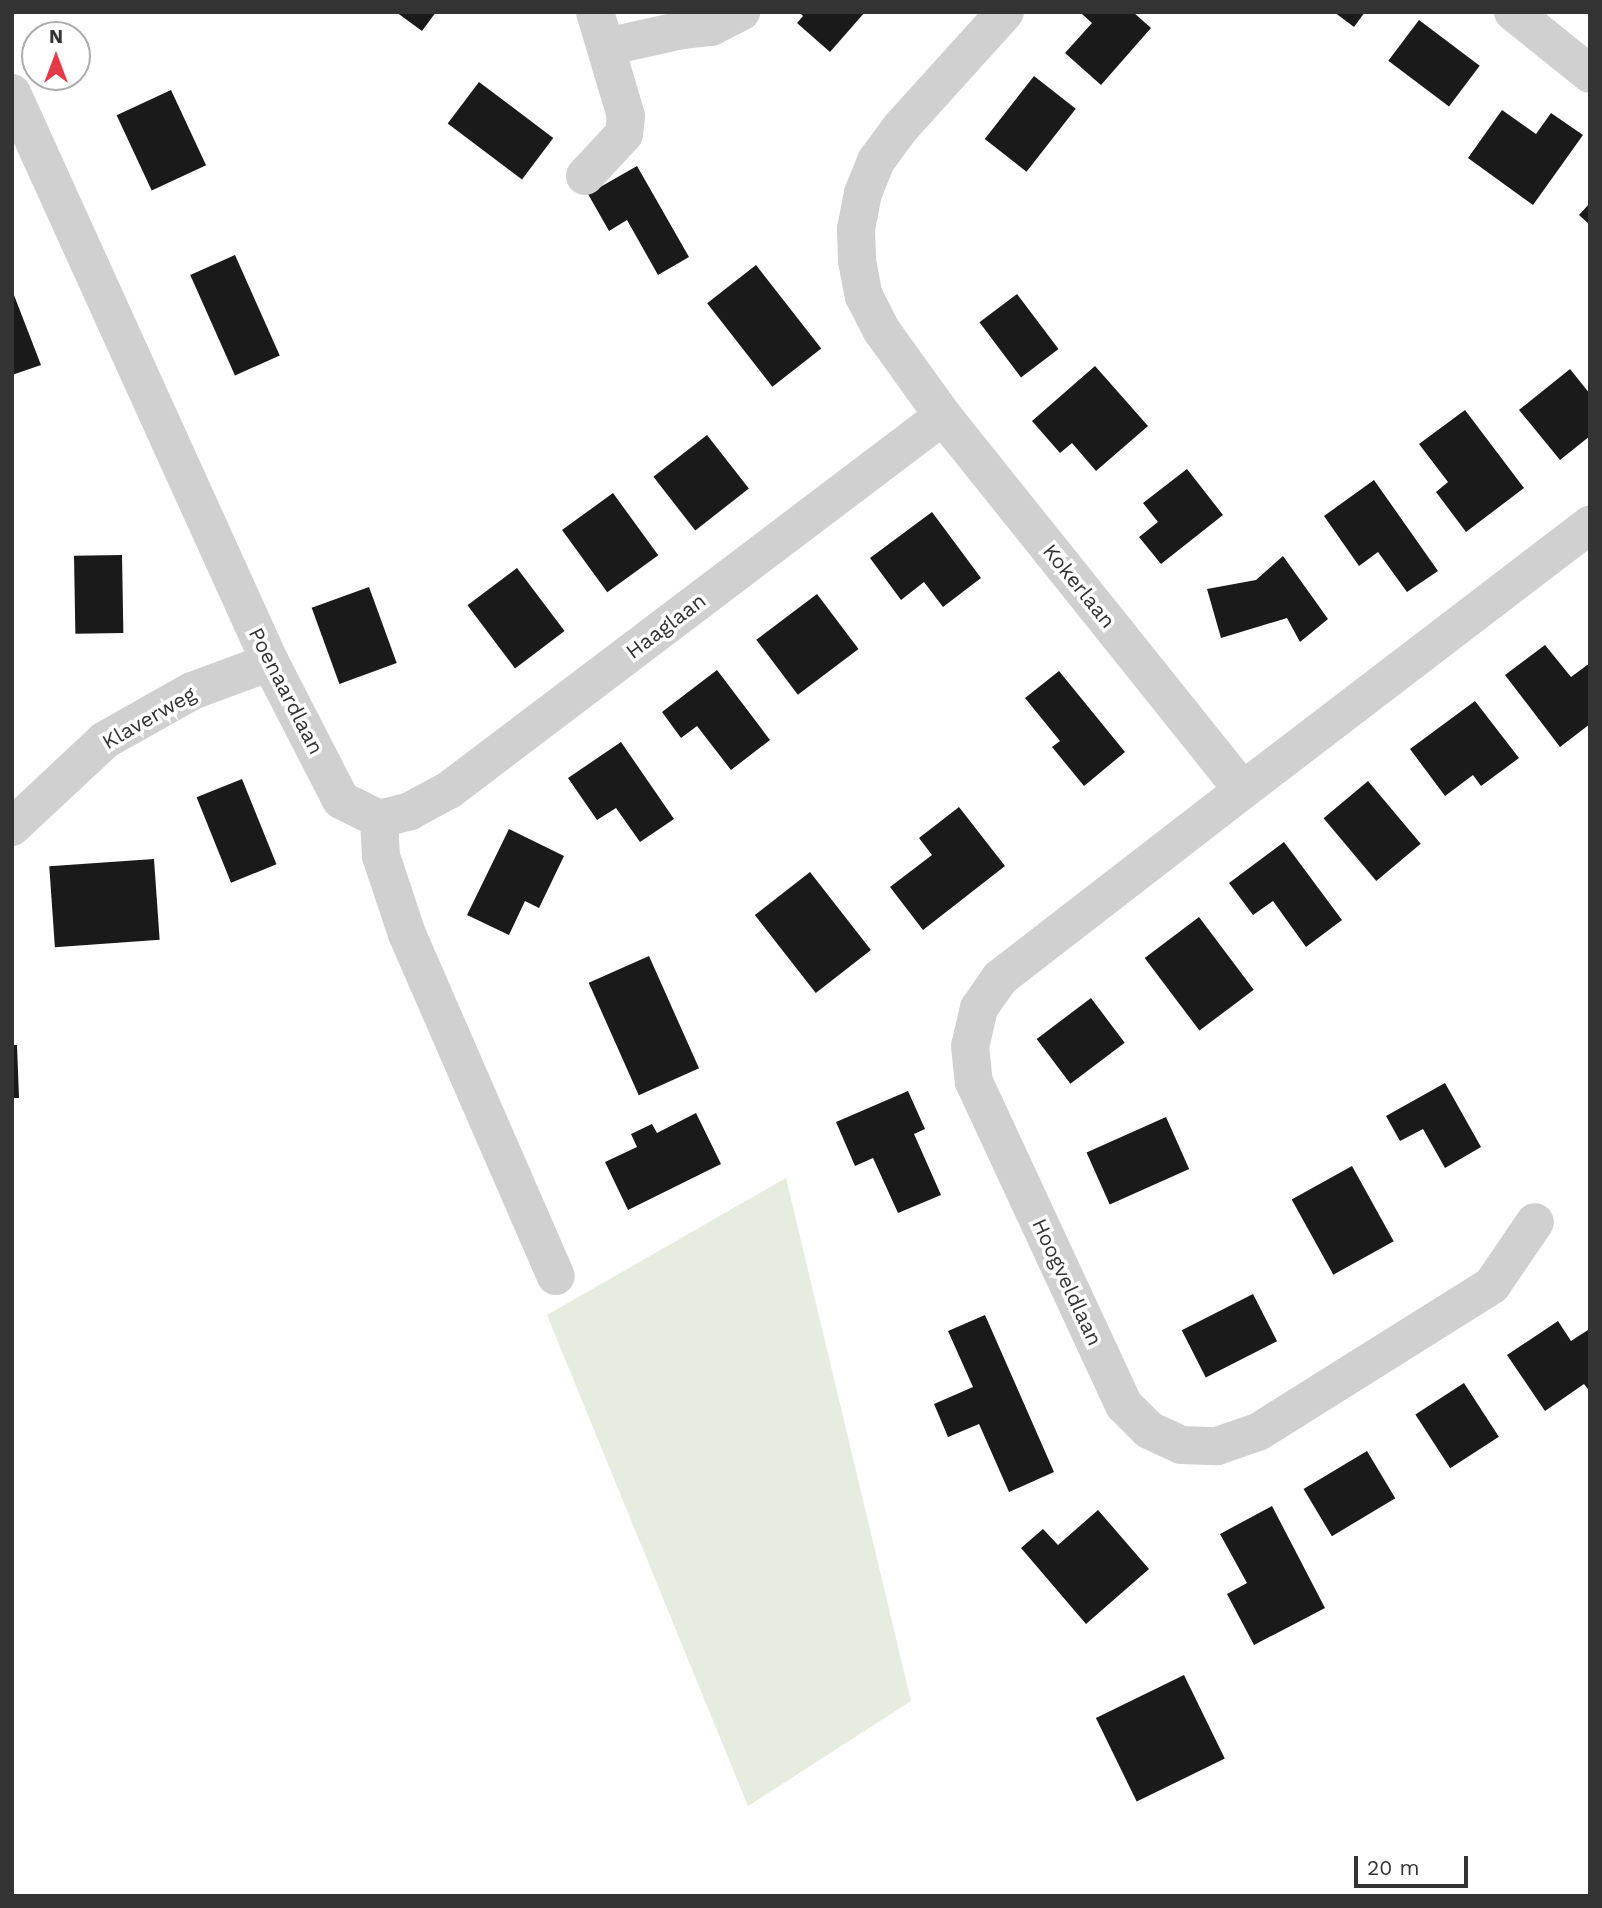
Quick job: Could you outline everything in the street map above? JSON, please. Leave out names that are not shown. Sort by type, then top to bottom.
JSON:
[{"type":"street","points":[[585,176],[624,134],[626,116],[601,29],[682,30],[711,27],[741,12]]},
{"type":"street","name":"Kokerlaan","points":[[1005,12],[901,127],[876,161],[863,192],[856,229],[857,261],[864,296],[882,331],[943,416],[1243,790]]},
{"type":"street","points":[[1513,12],[1590,74]]},
{"type":"street","name":"Poenaardlaan","points":[[12,93],[270,662],[341,800],[379,819]]},
{"type":"street","name":"Haaglaan","points":[[379,819],[410,811],[449,790],[943,416]]},
{"type":"street","points":[[1243,790],[1590,525]]},
{"type":"street","name":"Klaverweg","points":[[12,827],[105,740],[192,691],[270,662]]},
{"type":"street","name":"Hoogveldlaan","points":[[1243,790],[1000,978],[979,1008],[971,1046],[974,1082],[1124,1405],[1149,1430],[1181,1445],[1217,1446],[1258,1432],[1492,1285],[1535,1222]]},
{"type":"street","points":[[379,819],[381,856],[407,934],[556,1276]]},
{"type":"shaded area","points":[[786,1178],[911,1701],[748,1806],[547,1315]]},
{"type":"building","points":[[396,12],[436,12],[422,31]]},
{"type":"building","points":[[799,12],[865,12],[830,52],[797,23],[803,16]]},
{"type":"building","points":[[1133,12],[1151,28],[1101,85],[1065,53],[1092,23],[1082,14]]},
{"type":"building","points":[[1334,12],[1365,12],[1354,27]]},
{"type":"building","points":[[1419,20],[1480,66],[1449,106],[1388,61]]},
{"type":"building","points":[[1034,76],[1076,109],[1027,172],[985,139]]},
{"type":"building","points":[[479,82],[553,138],[522,179],[448,124]]},
{"type":"building","points":[[171,90],[206,165],[152,191],[117,115]]},
{"type":"building","points":[[1502,110],[1536,134],[1551,113],[1583,135],[1533,205],[1468,158]]},
{"type":"building","points":[[637,166],[689,257],[658,275],[627,220],[609,231],[588,194]]},
{"type":"building","points":[[1590,203],[1590,225],[1579,215]]},
{"type":"building","points":[[235,255],[280,355],[235,375],[190,275]]},
{"type":"building","points":[[756,265],[821,349],[772,387],[707,303]]},
{"type":"building","points":[[12,290],[41,365],[12,375]]},
{"type":"building","points":[[1017,294],[1059,349],[1021,377],[979,322]]},
{"type":"building","points":[[1095,366],[1148,426],[1096,471],[1072,443],[1060,453],[1032,421]]},
{"type":"building","points":[[1570,369],[1590,394],[1590,436],[1560,460],[1519,410]]},
{"type":"building","points":[[1465,410],[1524,488],[1466,532],[1436,492],[1448,482],[1419,444]]},
{"type":"building","points":[[707,435],[749,489],[695,530],[653,477]]},
{"type":"building","points":[[1187,469],[1223,515],[1161,564],[1139,537],[1158,522],[1143,503]]},
{"type":"building","points":[[1374,480],[1438,571],[1407,592],[1378,552],[1359,566],[1324,516]]},
{"type":"building","points":[[613,493],[658,555],[607,592],[562,530]]},
{"type":"building","points":[[932,512],[981,578],[943,607],[924,582],[901,600],[870,558]]},
{"type":"building","points":[[122,555],[123,633],[75,634],[74,556]]},
{"type":"building","points":[[1283,556],[1328,619],[1300,642],[1287,618],[1221,638],[1207,589],[1256,580]]},
{"type":"building","points":[[517,568],[565,631],[515,668],[467,605]]},
{"type":"building","points":[[369,587],[397,663],[339,684],[312,608]]},
{"type":"building","points":[[817,594],[859,649],[798,695],[756,640]]},
{"type":"building","points":[[1545,645],[1571,677],[1590,663],[1590,724],[1560,747],[1505,675]]},
{"type":"building","points":[[717,670],[770,740],[731,770],[697,726],[681,738],[662,712]]},
{"type":"building","points":[[1059,671],[1125,752],[1084,786],[1052,747],[1060,741],[1025,698]]},
{"type":"building","points":[[1475,701],[1519,758],[1481,786],[1473,775],[1445,796],[1410,749]]},
{"type":"building","points":[[621,742],[674,819],[640,842],[616,808],[597,820],[568,778]]},
{"type":"building","points":[[242,779],[276,864],[231,883],[197,797]]},
{"type":"building","points":[[1368,781],[1421,844],[1376,881],[1324,818]]},
{"type":"building","points":[[959,807],[1005,866],[923,930],[890,887],[932,855],[919,838]]},
{"type":"building","points":[[509,829],[564,856],[539,908],[525,901],[509,935],[467,915]]},
{"type":"building","points":[[1284,842],[1342,920],[1306,947],[1273,901],[1253,915],[1229,883]]},
{"type":"building","points":[[154,859],[160,940],[55,947],[49,866]]},
{"type":"building","points":[[810,872],[871,950],[816,993],[755,915]]},
{"type":"building","points":[[1199,917],[1254,990],[1199,1031],[1145,958]]},
{"type":"building","points":[[649,956],[699,1068],[639,1095],[589,983]]},
{"type":"building","points":[[1091,998],[1125,1043],[1070,1084],[1037,1039]]},
{"type":"building","points":[[12,1045],[17,1045],[19,1098],[12,1098]]},
{"type":"building","points":[[1445,1083],[1481,1147],[1445,1168],[1423,1129],[1400,1141],[1386,1116]]},
{"type":"building","points":[[908,1091],[925,1129],[914,1134],[941,1195],[898,1213],[873,1158],[855,1166],[836,1122]]},
{"type":"building","points":[[696,1113],[721,1164],[628,1210],[605,1162],[637,1147],[631,1134],[652,1124],[657,1133]]},
{"type":"building","points":[[1166,1117],[1189,1169],[1110,1204],[1087,1152]]},
{"type":"building","points":[[1352,1166],[1394,1241],[1333,1275],[1292,1199]]},
{"type":"building","points":[[1253,1294],[1277,1341],[1206,1378],[1182,1330]]},
{"type":"building","points":[[985,1315],[1054,1472],[1009,1492],[979,1424],[948,1437],[934,1404],[973,1387],[948,1331]]},
{"type":"building","points":[[1558,1321],[1571,1341],[1588,1330],[1590,1332],[1590,1392],[1584,1384],[1545,1411],[1507,1355]]},
{"type":"building","points":[[1464,1383],[1499,1437],[1450,1468],[1415,1415]]},
{"type":"building","points":[[1367,1451],[1395,1498],[1332,1536],[1304,1489]]},
{"type":"building","points":[[1272,1506],[1325,1608],[1254,1645],[1227,1594],[1247,1583],[1220,1534]]},
{"type":"building","points":[[1098,1510],[1149,1569],[1086,1624],[1021,1548],[1043,1529],[1058,1545]]},
{"type":"building","points":[[1184,1675],[1225,1759],[1137,1802],[1096,1718]]}]
